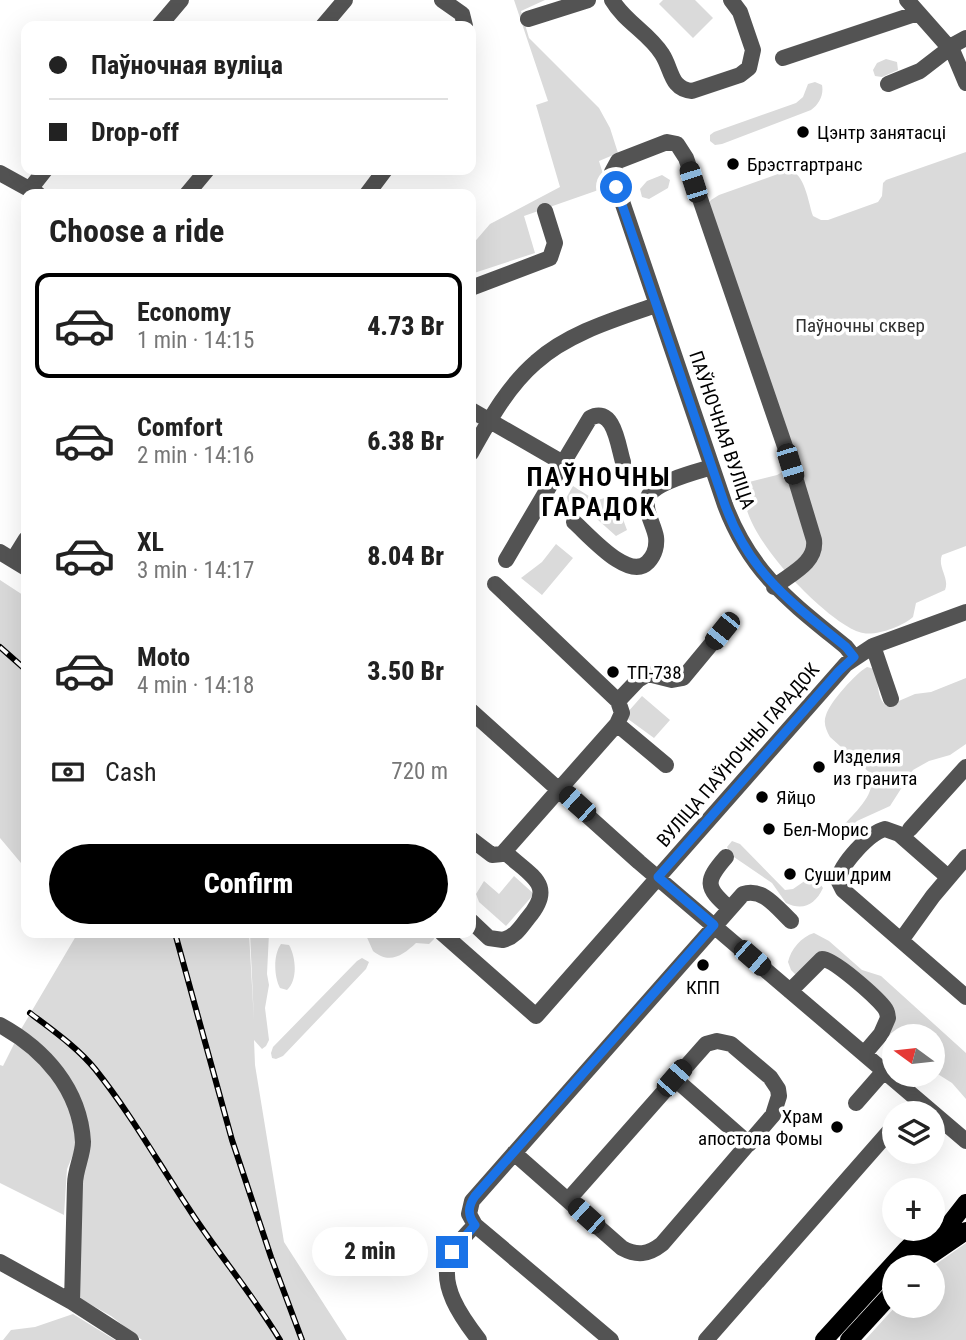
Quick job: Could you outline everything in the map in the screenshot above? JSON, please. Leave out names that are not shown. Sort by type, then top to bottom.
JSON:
[{"type":"main road","points":[[945,1213],[966,1193]]},
{"type":"main road","points":[[925,1255],[966,1203]]},
{"type":"main road","points":[[931,1255],[966,1231]]},
{"type":"main road","points":[[824,1340],[915,1241]]},
{"type":"main road","points":[[849,1340],[882,1303]]},
{"type":"street","points":[[163,21],[181,0]]},
{"type":"street","points":[[327,21],[345,0]]},
{"type":"street","points":[[442,0],[463,21]]},
{"type":"street","points":[[528,19],[588,0]]},
{"type":"street","points":[[612,0],[620,12],[659,50],[675,84],[685,91],[692,91],[740,75],[749,68],[752,50],[743,18],[732,0]]},
{"type":"street","points":[[907,0],[950,48],[966,83]]},
{"type":"street","points":[[783,58],[918,13]]},
{"type":"street","points":[[888,84],[920,72],[966,38]]},
{"type":"street","name":"ПАЎНОЧНАЯ ВУЛІЦА","points":[[774,587],[811,559],[815,548],[814,540],[684,154],[677,144],[667,142],[618,161],[613,167],[613,176],[712,467],[738,537],[756,566],[774,587],[846,647],[854,657]]},
{"type":"street","points":[[0,173],[29,189]]},
{"type":"street","points":[[191,189],[203,175]]},
{"type":"street","points":[[371,189],[382,175]]},
{"type":"street","points":[[476,286],[550,258],[555,243],[545,211]]},
{"type":"street","points":[[476,444],[516,382],[538,360],[590,331],[656,305]]},
{"type":"street","points":[[476,413],[563,463]]},
{"type":"street","points":[[506,560],[588,420],[598,414],[604,415],[611,422],[623,462]]},
{"type":"street","points":[[574,522],[620,562],[631,567],[641,566],[650,559],[656,546],[656,536],[647,506],[650,493],[664,484],[712,467]]},
{"type":"street","points":[[476,843],[492,855],[499,856],[505,852],[617,724],[622,713],[618,701],[495,584]]},
{"type":"street","name":"ВУЛІЦА ПАЎНОЧНЫ ГАРАДОК","points":[[448,938],[536,1016],[839,671],[854,657],[873,646],[966,612]]},
{"type":"street","points":[[618,701],[638,680],[648,674],[672,680],[683,678],[722,631]]},
{"type":"street","points":[[873,646],[891,699]]},
{"type":"street","points":[[476,715],[658,877],[882,1069]]},
{"type":"street","points":[[617,724],[666,765]]},
{"type":"street","points":[[910,829],[966,767]]},
{"type":"street","points":[[902,939],[959,869],[886,829],[871,835],[843,867],[839,875],[841,887],[966,997]]},
{"type":"street","points":[[476,926],[489,938],[503,940],[516,933],[540,903],[542,893],[539,884],[505,852]]},
{"type":"street","points":[[726,857],[713,872],[710,884],[715,895],[729,908]]},
{"type":"street","points":[[611,1340],[475,1225],[469,1214],[472,1201],[743,894],[755,892],[768,899],[791,921]]},
{"type":"street","points":[[790,991],[818,960],[825,958],[833,962],[884,1007],[888,1014],[885,1029],[864,1054]]},
{"type":"street","points":[[0,1025],[31,1044],[58,1071],[71,1097],[80,1125],[83,1145],[75,1170],[72,1301]]},
{"type":"street","points":[[514,1153],[622,1248],[637,1254],[646,1254],[662,1244],[777,1110],[778,1088],[770,1077],[737,1048],[711,1041],[701,1048],[674,1078],[568,1200]]},
{"type":"street","points":[[856,1102],[882,1073]]},
{"type":"street","points":[[674,1078],[749,1144]]},
{"type":"street","points":[[903,1087],[966,1142]]},
{"type":"street","points":[[706,1340],[882,1140]]},
{"type":"street","points":[[475,1225],[452,1252],[447,1273],[449,1288],[465,1321],[479,1340]]},
{"type":"street","points":[[0,1262],[72,1301],[131,1340]]},
{"type":"green space","points":[[514,0],[545,0],[521,11],[529,38],[599,108],[610,128],[618,153],[599,161],[607,187],[524,216],[535,253],[476,272],[476,240],[490,224],[560,187],[536,105],[548,101]]},
{"type":"green space","points":[[663,0],[695,0],[713,18],[693,38],[659,4]]},
{"type":"green space","points":[[886,59],[897,62],[898,70],[882,77],[875,76],[873,70],[877,63]]},
{"type":"green space","points":[[815,82],[822,85],[822,96],[811,110],[722,144],[715,145],[710,141],[710,135],[714,132],[796,103],[803,97],[808,84]]},
{"type":"green space","name":"Паўночны сквер","points":[[966,152],[966,546],[942,555],[945,590],[916,603],[913,617],[903,624],[882,632],[863,633],[827,612],[805,592],[764,543],[750,519],[745,498],[749,482],[777,475],[788,469],[708,205],[719,195],[789,170],[799,176],[813,216],[828,220],[878,202],[886,180]]},
{"type":"green space","points":[[662,175],[670,180],[668,188],[649,199],[642,197],[640,189],[647,181]]},
{"type":"green space","points":[[573,486],[592,498],[582,509],[565,500]]},
{"type":"green space","points":[[614,495],[627,530],[616,536],[588,511],[598,500]]},
{"type":"green space","points":[[556,544],[573,558],[542,595],[521,578],[542,562]]},
{"type":"green space","points":[[0,580],[21,594],[21,863],[0,838]]},
{"type":"green space","points":[[867,667],[875,669],[879,694],[887,706],[966,678],[966,744],[950,755],[929,761],[913,770],[890,806],[857,821],[844,833],[840,829],[868,796],[872,781],[870,773],[830,737],[825,718],[838,696]]},
{"type":"green space","points":[[642,696],[670,720],[654,738],[628,719],[627,713]]},
{"type":"green space","points":[[732,841],[740,844],[785,890],[793,889],[809,878],[818,881],[823,888],[820,894],[808,905],[786,903],[772,883],[731,855],[727,847]]},
{"type":"green space","points":[[514,876],[534,894],[506,926],[479,902],[476,894],[484,881],[499,894]]},
{"type":"green space","points":[[814,933],[829,941],[862,970],[881,976],[934,1024],[888,1024],[826,954],[796,975],[791,970],[789,957],[805,937]]},
{"type":"green space","points":[[75,938],[249,938],[254,1021],[250,938],[269,938],[269,985],[265,1008],[269,1040],[262,1049],[254,1040],[255,1065],[284,1242],[347,1340],[142,1340],[111,1316],[79,1298],[80,1173],[86,1127],[20,1031]]},
{"type":"green space","points":[[367,938],[434,939],[429,944],[416,943],[391,958],[373,951]]},
{"type":"green space","points":[[281,944],[289,945],[294,962],[293,980],[287,990],[280,988],[276,972],[277,954]]},
{"type":"green space","points":[[362,958],[369,962],[366,969],[283,1056],[272,1058],[273,1047]]},
{"type":"green space","points":[[945,1034],[966,1053],[966,1099],[945,1079]]},
{"type":"green space","points":[[16,1040],[27,1048],[60,1085],[73,1118],[77,1145],[67,1169],[64,1215],[0,1183],[0,1065],[3,1066]]},
{"type":"green space","points":[[966,1243],[966,1340],[865,1340],[885,1318],[945,1318],[945,1258]]},
{"type":"green space","points":[[73,1314],[115,1340],[3,1340],[11,1330],[35,1327]]},
{"type":"railway","points":[[0,647],[21,666]]},
{"type":"railway","points":[[176,938],[232,1140],[302,1340]]},
{"type":"railway","points":[[30,1013],[80,1053],[108,1086],[280,1340]]},
{"type":"place","name":"Цэнтр занятасці","points":[[803,132]]},
{"type":"place","name":"Брэстгартранс","points":[[733,164]]},
{"type":"place","name":"ТП-738","points":[[613,672]]},
{"type":"place","name":"Изделия из гранита","points":[[819,767]]},
{"type":"place","name":"Яйцо","points":[[762,797]]},
{"type":"place","name":"Бел-Морис","points":[[769,829]]},
{"type":"place","name":"Суши дрим","points":[[790,874]]},
{"type":"place","name":"КПП","points":[[703,965]]},
{"type":"place","name":"Храм апостола Фомы","points":[[837,1127]]},
{"type":"district","name":"ПАЎНОЧНЫ ГАРАДОК","points":[[599,492]]},
{"type":"route","points":[[452,1252],[475,1225],[470,1218],[469,1209],[475,1196],[714,925],[658,877],[854,657],[846,647],[774,587],[756,566],[738,537],[616,187]]}]
